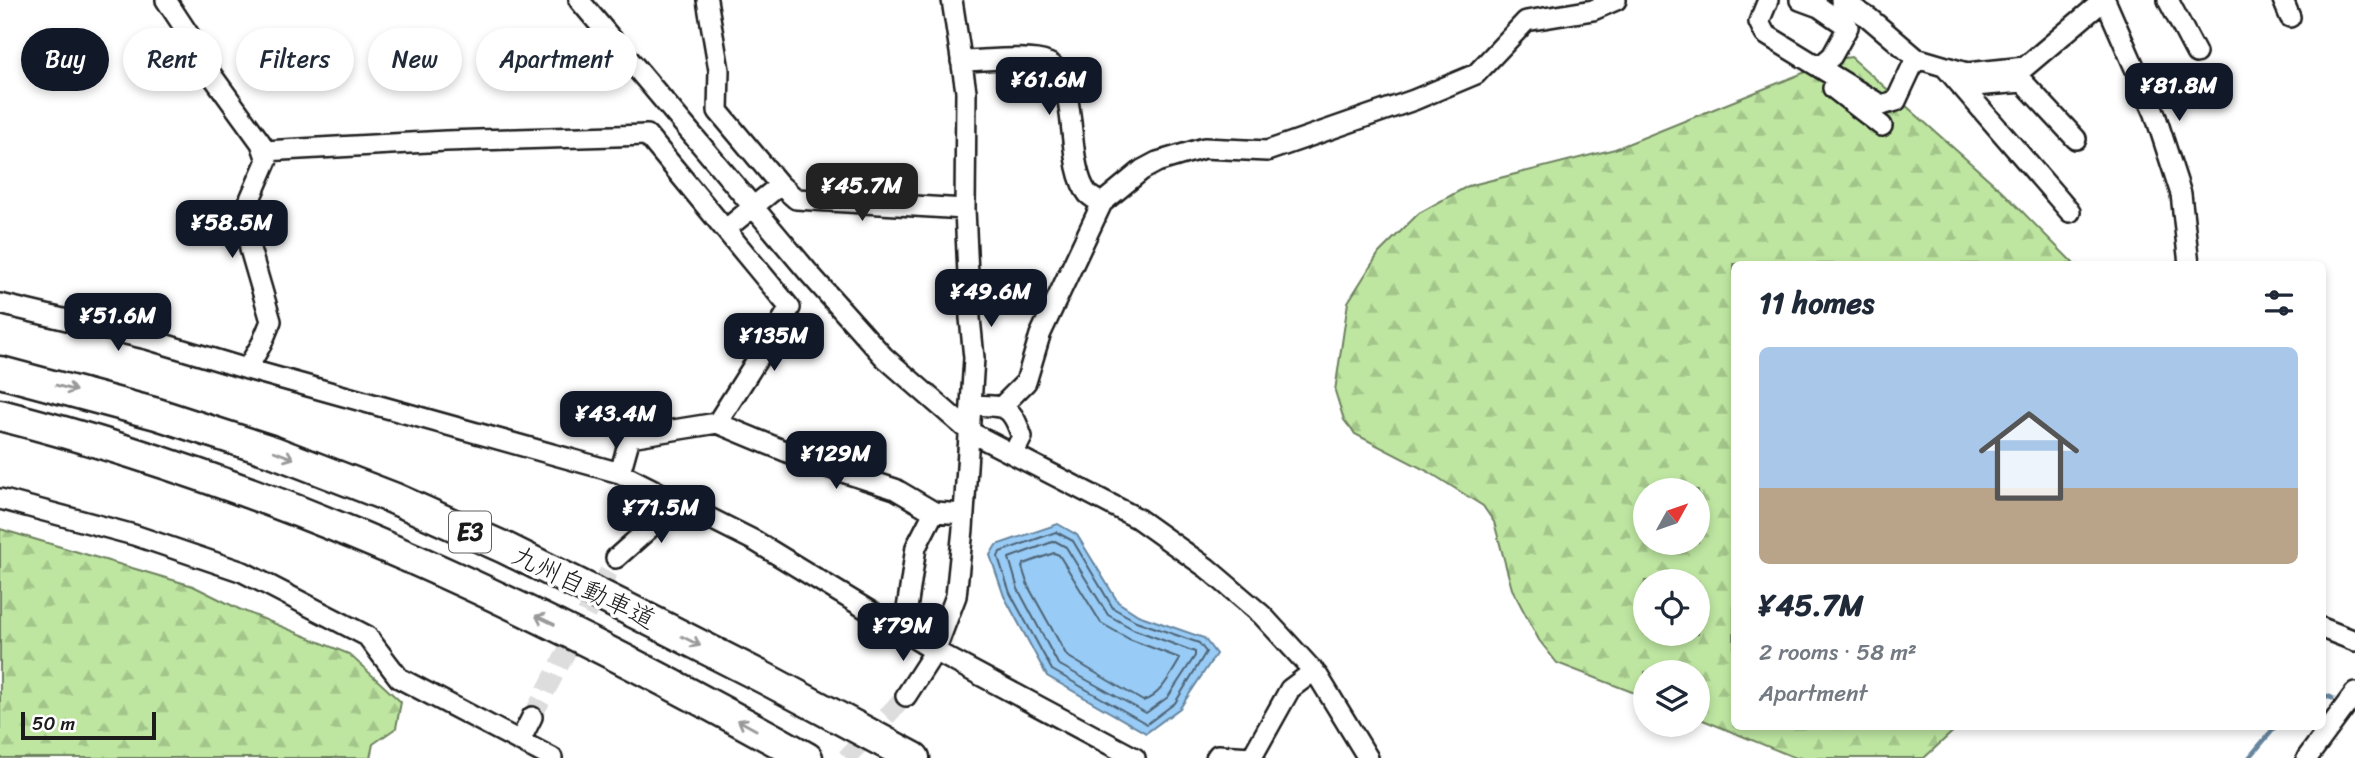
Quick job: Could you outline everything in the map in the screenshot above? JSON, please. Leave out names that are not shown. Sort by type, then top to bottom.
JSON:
[{"type":"highway","name":"九州自動車道","points":[[0,372],[158,414],[274,452],[393,498],[505,548],[628,609],[914,758]]},
{"type":"highway","name":"九州自動車道","points":[[0,415],[140,453],[349,530],[482,589],[610,651],[807,758]]},
{"type":"highway","points":[[0,429],[349,530]]},
{"type":"street","points":[[166,0],[195,44],[203,63],[261,143],[267,160],[247,206],[250,249],[271,321],[247,369]]},
{"type":"street","points":[[579,0],[884,358],[970,432],[1137,518],[1207,568],[1262,615],[1314,671],[1368,758]]},
{"type":"street","points":[[707,0],[719,70],[718,111],[780,185],[796,199],[965,209]]},
{"type":"street","points":[[906,696],[935,651],[956,596],[970,432],[974,358],[965,209],[966,91],[952,0]]},
{"type":"street","points":[[1001,407],[1026,382],[1040,335],[1102,203],[1142,170],[1157,162],[1204,148],[1267,151],[1414,100],[1476,74],[1526,21],[1593,10],[1616,0]]},
{"type":"street","points":[[1768,0],[1759,22],[1765,34],[1881,105],[1896,101],[1916,58]]},
{"type":"street","points":[[1800,0],[1819,7],[1848,27],[1824,70],[1827,82],[1882,126]]},
{"type":"street","points":[[1842,0],[1869,18],[1916,58],[1967,73],[2025,67],[2104,0],[2155,114],[2180,194],[2189,261]]},
{"type":"street","points":[[2168,0],[2196,53]]},
{"type":"street","points":[[961,61],[1033,60],[1051,63],[1067,86],[1077,170],[1088,194],[1102,203]]},
{"type":"street","points":[[1945,67],[2070,212]]},
{"type":"street","points":[[1962,88],[2023,82],[2076,139]]},
{"type":"street","points":[[264,151],[432,141],[647,135],[790,308],[717,423]]},
{"type":"street","points":[[726,229],[780,185]]},
{"type":"street","points":[[0,304],[147,340],[620,473],[755,541],[935,651],[1133,757]]},
{"type":"street","points":[[971,405],[1001,407],[1015,416],[1022,437],[1013,454]]},
{"type":"street","points":[[620,473],[630,437],[717,423],[809,461],[895,489],[934,512],[964,514]]},
{"type":"street","points":[[0,499],[134,535],[243,572],[368,636],[399,678],[552,758]]},
{"type":"street","points":[[616,558],[679,502]]},
{"type":"street","points":[[907,609],[916,547],[934,512]]},
{"type":"street","points":[[2326,630],[2355,641]]},
{"type":"street","points":[[1216,758],[1218,755],[1252,757],[1290,689],[1314,671]]},
{"type":"street","points":[[2307,758],[2355,693]]},
{"type":"street","points":[[520,741],[532,717]]},
{"type":"green space","points":[[1851,57],[2002,191],[2071,261],[1731,261],[1731,730],[1955,730],[1924,758],[1796,758],[1710,723],[1710,660],[1633,660],[1633,692],[1557,663],[1539,640],[1512,589],[1494,522],[1483,506],[1429,472],[1355,434],[1344,420],[1335,391],[1348,302],[1379,253],[1419,213],[1468,186],[1615,149],[1838,59]]},
{"type":"green space","points":[[0,529],[193,586],[239,609],[349,654],[401,702],[396,728],[373,744],[370,758],[0,758]]},
{"type":"water","points":[[1058,524],[1077,535],[1118,602],[1138,615],[1204,638],[1216,654],[1180,708],[1146,733],[1047,676],[1004,596],[990,555],[996,545]]},
{"type":"waterway","points":[[2326,696],[2332,698]]},
{"type":"waterway","points":[[2249,758],[2273,730]]},
{"type":"tunnel","points":[[532,717],[616,558]]},
{"type":"tunnel","points":[[846,758],[906,696]]}]
